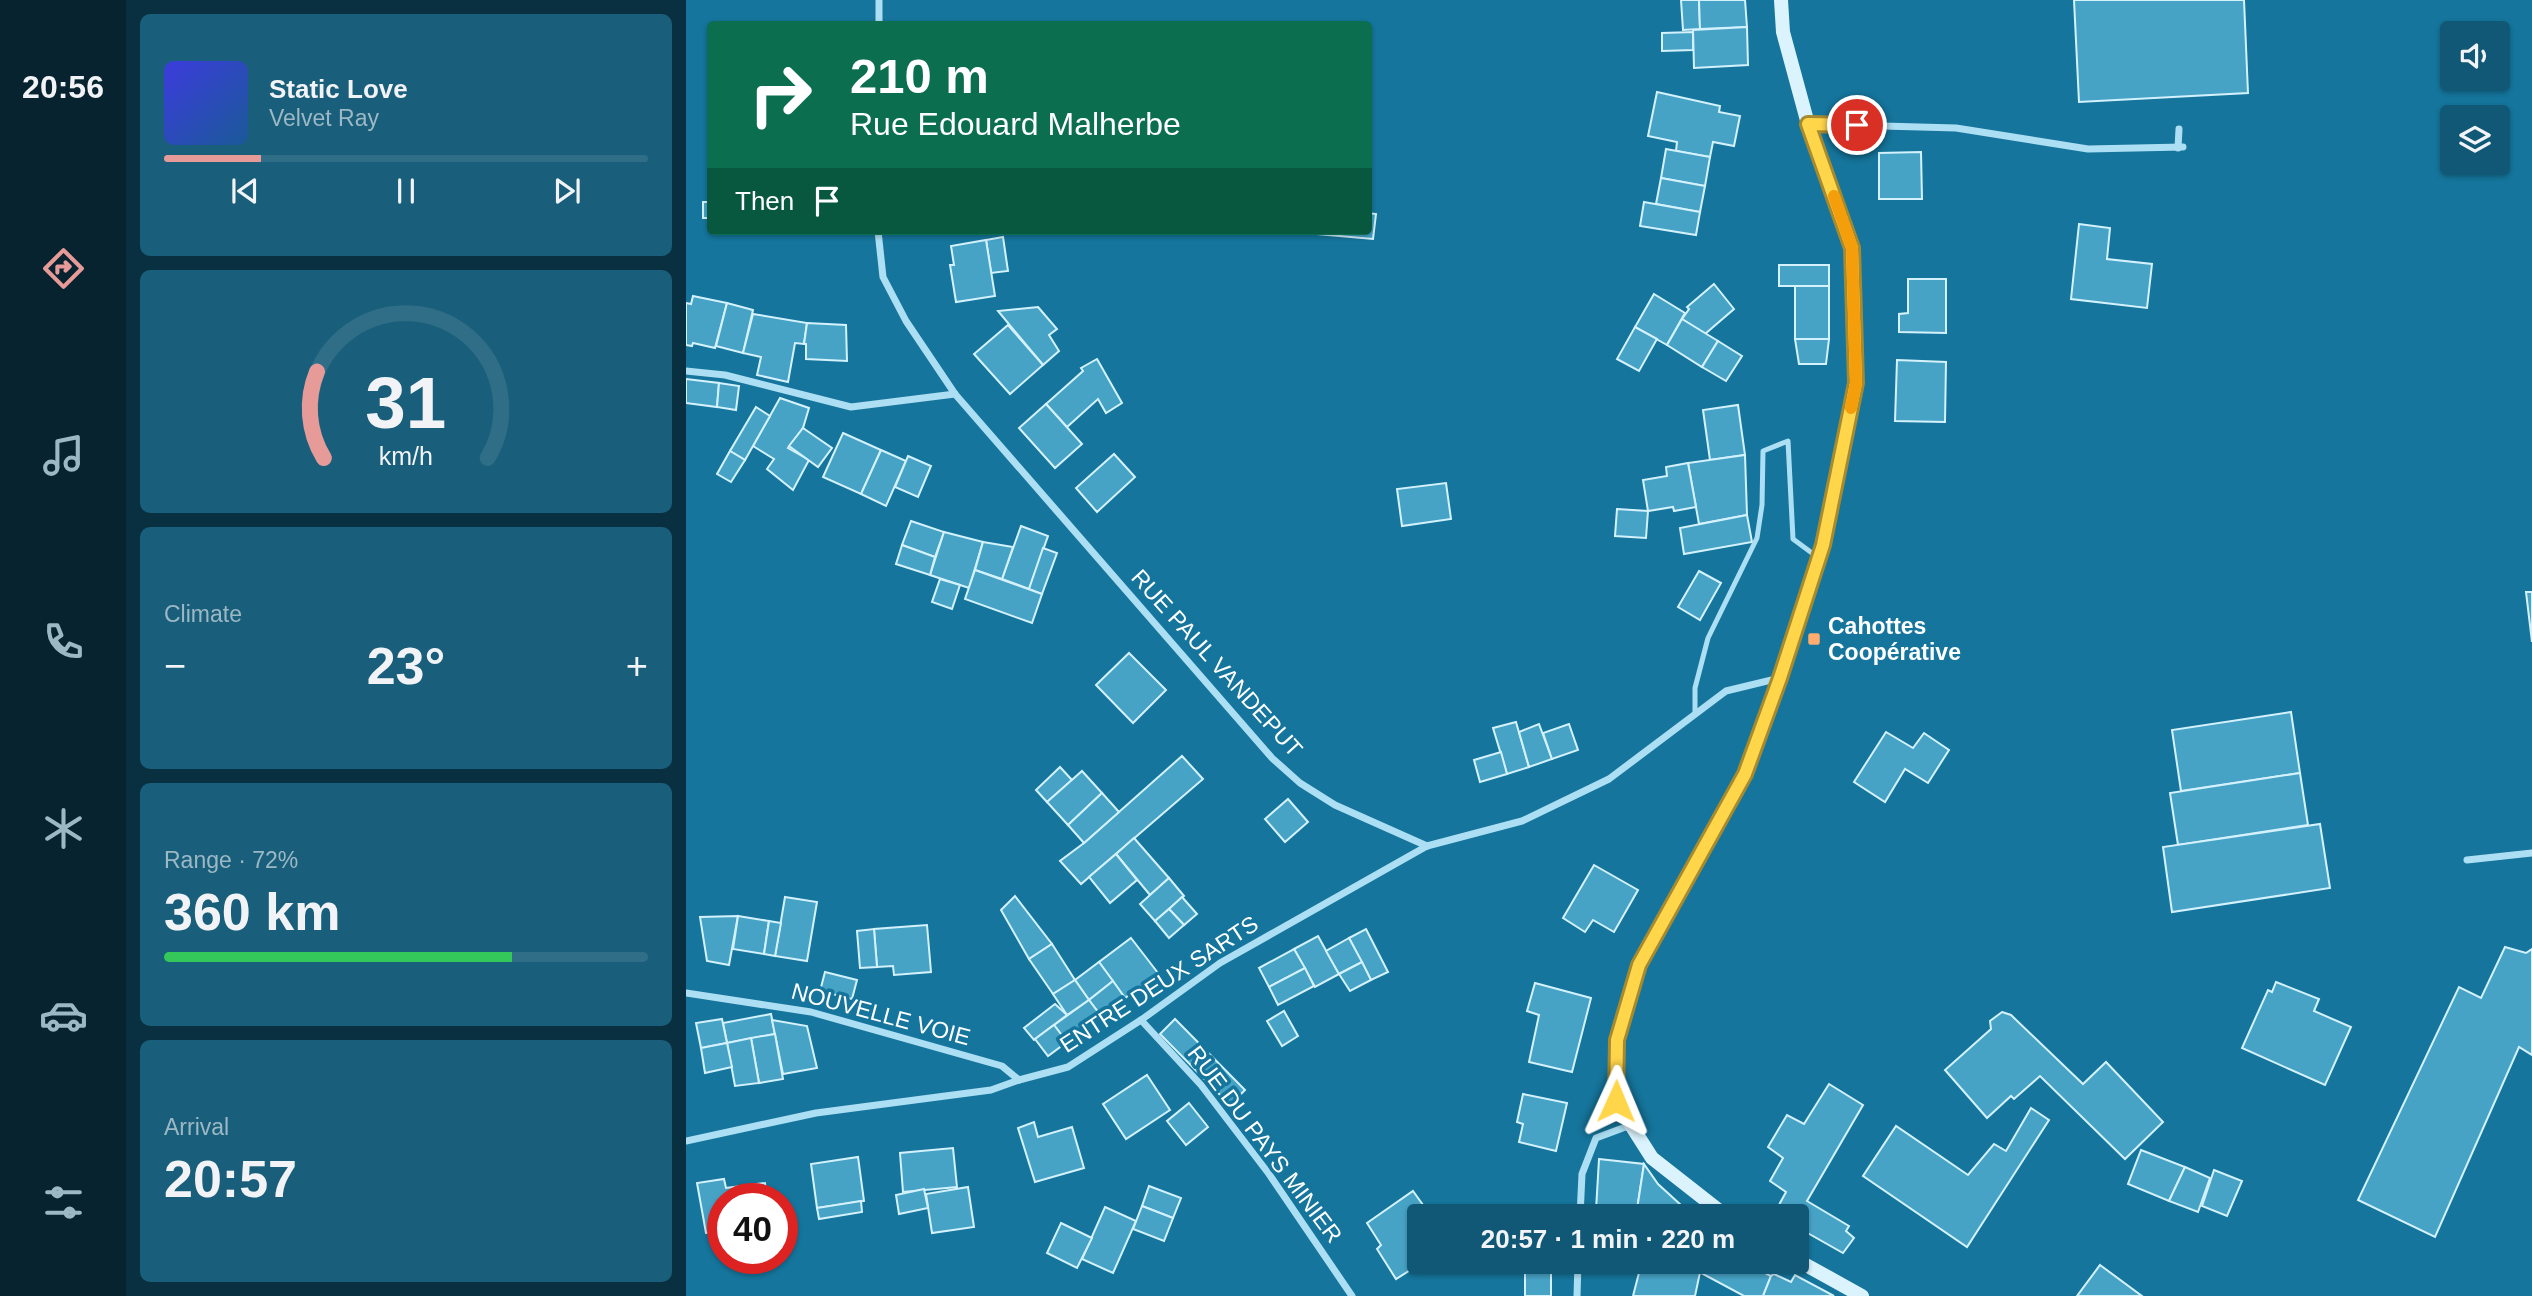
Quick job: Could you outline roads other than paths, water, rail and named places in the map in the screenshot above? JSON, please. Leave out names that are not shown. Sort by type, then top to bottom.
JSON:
[{"type":"street","points":[[879,0],[879,21]]},
{"type":"street","points":[[1711,1204],[1652,1158],[1616,1101],[1617,1040],[1639,965],[1745,774],[1780,678],[1819,558],[1856,383],[1852,248],[1808,124],[1783,32],[1781,0]]},
{"type":"street","points":[[1808,124],[1956,128],[2088,149],[2181,148],[2179,129]]},
{"type":"street","name":"RUE PAUL VANDEPUT","points":[[878,235],[883,277],[906,321],[955,394],[1272,758],[1300,783],[1335,805],[1427,846]]},
{"type":"street","points":[[686,371],[725,375],[851,407],[955,394]]},
{"type":"street","points":[[1427,846],[1522,821],[1609,779],[1726,691],[1780,678]]},
{"type":"street","name":"ENTRE DEUX SARTS","points":[[686,1141],[816,1113],[991,1090],[1068,1068],[1220,963],[1427,846]]},
{"type":"street","points":[[2467,860],[2532,853]]},
{"type":"street","name":"NOUVELLE VOIE","points":[[686,993],[811,1012],[1002,1066],[1019,1080]]},
{"type":"street","name":"RUE DU PAYS MINIER","points":[[1141,1020],[1201,1085],[1254,1154],[1352,1296]]},
{"type":"street","points":[[1581,1204],[1582,1174],[1595,1138],[1631,1125]]},
{"type":"street","points":[[1809,1267],[1862,1296]]},
{"type":"street","points":[[1577,1296],[1578,1274]]},
{"type":"lane","points":[[1695,714],[1695,688],[1708,638],[1756,538],[1762,505],[1763,451],[1788,441],[1793,539],[1819,558]]},
{"type":"place","name":"Cahottes Coopérative","points":[[1814,639]]}]
